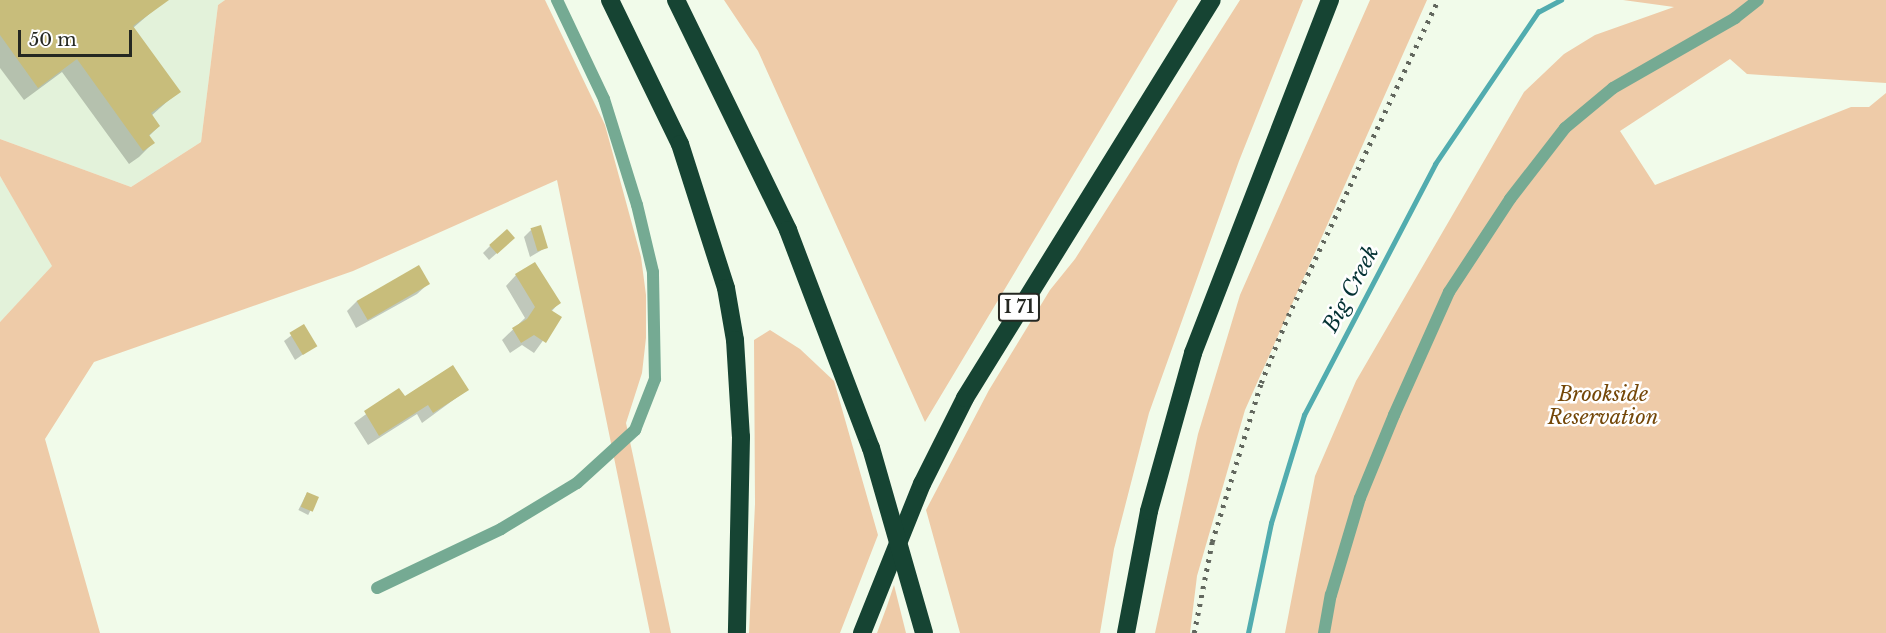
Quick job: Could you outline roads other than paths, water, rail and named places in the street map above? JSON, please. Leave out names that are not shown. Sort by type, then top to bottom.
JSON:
[{"type":"highway","points":[[610,0],[680,144],[726,288],[735,340],[741,437],[737,633]]},
{"type":"highway","points":[[676,0],[788,231],[871,448],[924,633]]},
{"type":"highway","name":"I 71","points":[[862,633],[922,484],[965,398],[1212,0]]},
{"type":"highway","points":[[1126,633],[1149,511],[1193,353],[1330,0]]},
{"type":"street","points":[[377,588],[501,529],[577,483],[635,430],[655,379],[653,272],[637,205],[604,99],[557,0]]},
{"type":"street","points":[[1324,633],[1331,595],[1360,498],[1394,415],[1449,292],[1509,199],[1564,128],[1613,88],[1735,18],[1758,0]]},
{"type":"waterway","name":"Big Creek","points":[[1248,633],[1271,523],[1304,415],[1435,164],[1538,12],[1561,0]]},
{"type":"railway","points":[[1194,633],[1212,542],[1261,383],[1288,316],[1438,0]]},
{"type":"park label","name":"Brookside Reservation","points":[[1603,406]]}]
